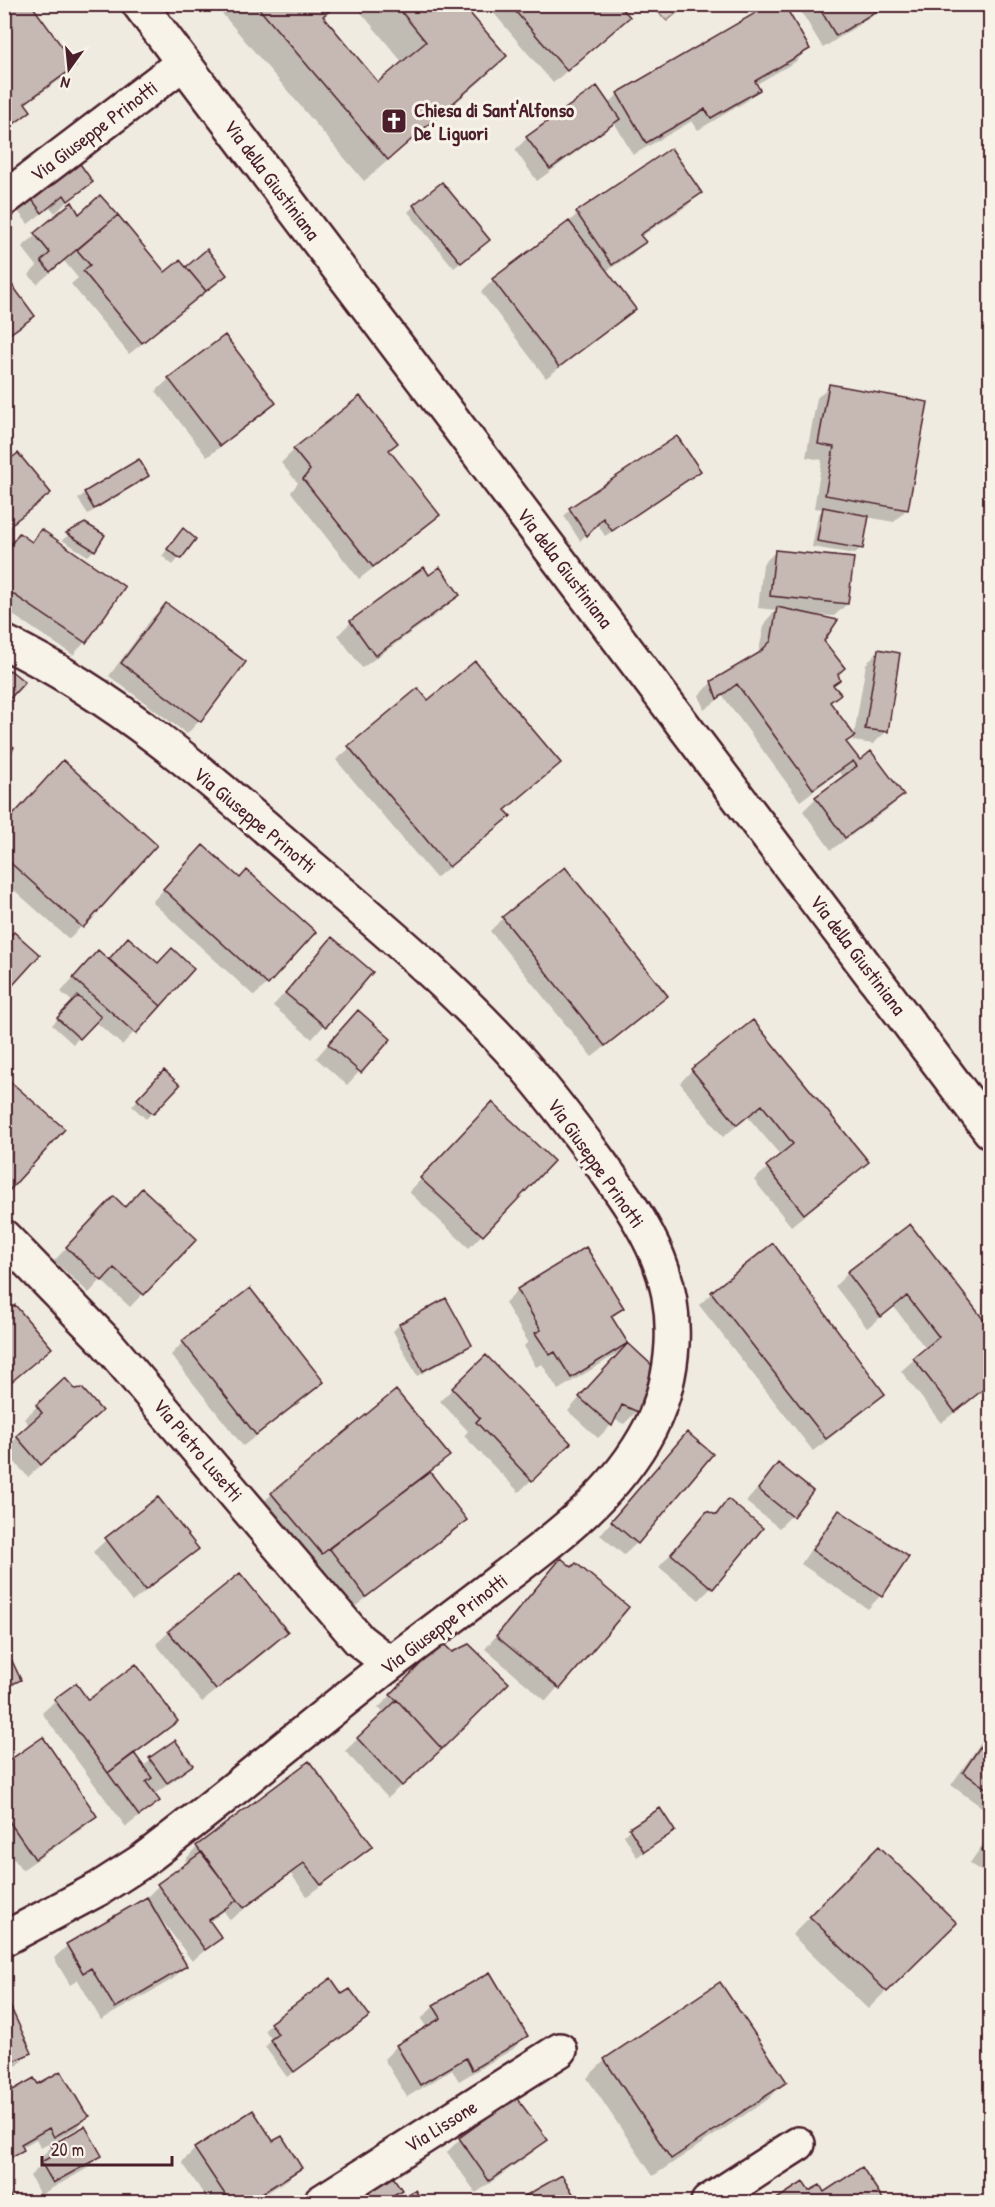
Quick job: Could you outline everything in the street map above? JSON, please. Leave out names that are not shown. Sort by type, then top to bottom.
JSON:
[{"type":"street","name":"Via della Giustiniana","points":[[139,4],[990,1131]]},
{"type":"street","name":"Via Giuseppe Prinotti","points":[[4,199],[183,63]]},
{"type":"street","name":"Via Giuseppe Prinotti","points":[[4,642],[87,689],[162,743],[273,833],[455,994],[519,1059],[554,1101],[620,1190],[643,1226],[658,1258],[670,1296],[673,1334],[667,1377],[657,1413],[636,1452],[611,1485],[556,1538],[390,1664],[142,1861],[100,1888],[4,1940]]},
{"type":"street","name":"Via Pietro Lusetti","points":[[4,1237],[105,1341],[359,1640],[390,1664]]},
{"type":"street","name":"Via Lissone","points":[[321,2202],[560,2050]]},
{"type":"street","points":[[708,2202],[798,2144]]},
{"type":"shaded area","points":[[651,5],[686,5],[667,21]]},
{"type":"building","points":[[4,4],[31,4],[76,66],[25,103],[31,111],[11,126],[4,117]]},
{"type":"building","name":"Chiesa di Sant'Alfonso De' Liguori","points":[[255,4],[337,4],[323,16],[378,82],[426,42],[395,4],[462,4],[507,56],[388,160]]},
{"type":"building","points":[[509,4],[618,4],[630,17],[567,71]]},
{"type":"building","points":[[771,4],[784,4],[810,49],[755,81],[760,90],[711,118],[705,109],[646,143],[617,93]]},
{"type":"building","points":[[817,4],[888,4],[836,36]]},
{"type":"building","points":[[597,86],[620,119],[550,169],[526,137]]},
{"type":"building","points":[[671,148],[702,193],[640,235],[646,242],[612,265],[576,212]]},
{"type":"building","points":[[78,161],[93,182],[68,201],[64,195],[42,213],[30,197]]},
{"type":"building","points":[[442,182],[490,240],[461,263],[413,205]]},
{"type":"building","points":[[100,195],[118,215],[50,272],[41,261],[50,253],[34,233],[72,202],[79,214]]},
{"type":"building","points":[[118,215],[165,272],[180,260],[206,291],[142,343],[83,271],[90,265],[77,250]]},
{"type":"building","points":[[569,221],[636,309],[559,367],[492,279]]},
{"type":"building","points":[[207,249],[227,275],[206,291],[186,267]]},
{"type":"building","points":[[4,274],[35,316],[4,338]]},
{"type":"building","points":[[225,335],[276,403],[220,446],[168,378]]},
{"type":"building","points":[[829,384],[928,402],[908,510],[825,495],[834,447],[818,444]]},
{"type":"building","points":[[360,396],[398,443],[389,450],[440,515],[373,567],[303,479],[310,470],[293,449]]},
{"type":"building","points":[[677,436],[701,471],[612,531],[603,518],[587,536],[569,508]]},
{"type":"building","points":[[18,453],[51,493],[4,530],[4,459],[9,460]]},
{"type":"building","points":[[139,459],[149,476],[94,509],[84,492]]},
{"type":"building","points":[[823,507],[869,516],[863,549],[817,541]]},
{"type":"building","points":[[85,523],[105,535],[95,551],[66,533]]},
{"type":"building","points":[[183,528],[196,539],[181,559],[167,549]]},
{"type":"building","points":[[41,529],[125,587],[86,643],[4,588],[4,554],[19,533],[32,542]]},
{"type":"building","points":[[775,550],[854,558],[848,604],[770,596]]},
{"type":"building","points":[[424,567],[429,575],[440,567],[460,595],[375,656],[350,621]]},
{"type":"building","points":[[166,603],[246,662],[201,722],[121,663]]},
{"type":"building","points":[[777,607],[838,620],[824,641],[845,668],[838,674],[840,680],[833,685],[841,694],[830,702],[855,736],[846,742],[860,760],[871,751],[904,795],[845,838],[815,797],[857,766],[853,761],[813,789],[737,684],[717,699],[711,681],[759,653],[771,641]]},
{"type":"building","points":[[878,649],[900,653],[888,732],[865,729]]},
{"type":"building","points":[[475,661],[561,763],[505,810],[511,816],[449,867],[348,746],[418,688],[428,700]]},
{"type":"building","points":[[10,670],[25,682],[4,705],[4,676]]},
{"type":"building","points":[[4,742],[14,747],[4,766]]},
{"type":"building","points":[[63,760],[157,845],[83,928],[4,857],[4,825]]},
{"type":"building","points":[[203,845],[240,878],[247,870],[316,932],[268,985],[163,889]]},
{"type":"building","points":[[565,867],[668,996],[605,1046],[502,917]]},
{"type":"building","points":[[14,932],[40,955],[13,985],[4,977],[4,942]]},
{"type":"building","points":[[128,937],[158,963],[172,948],[194,969],[161,1006],[109,959]]},
{"type":"building","points":[[332,937],[373,972],[326,1027],[285,993]]},
{"type":"building","points":[[98,950],[161,1006],[136,1034],[73,978]]},
{"type":"building","points":[[78,996],[101,1017],[80,1039],[57,1018]]},
{"type":"building","points":[[358,1010],[391,1039],[361,1073],[328,1044]]},
{"type":"building","points":[[753,1020],[869,1162],[804,1214],[766,1166],[793,1144],[762,1105],[737,1125],[691,1069]]},
{"type":"building","points":[[164,1070],[180,1085],[153,1114],[137,1099]]},
{"type":"building","points":[[4,1076],[65,1129],[7,1193],[4,1191]]},
{"type":"building","points":[[492,1102],[554,1161],[483,1236],[420,1178]]},
{"type":"building","points":[[142,1188],[197,1239],[144,1295],[114,1268],[102,1281],[66,1247],[114,1196],[125,1207]]},
{"type":"building","points":[[910,1224],[990,1328],[990,1384],[955,1412],[913,1358],[939,1337],[907,1296],[881,1317],[847,1272]]},
{"type":"building","points":[[773,1243],[885,1394],[826,1439],[711,1292]]},
{"type":"building","points":[[586,1247],[624,1308],[611,1316],[628,1343],[571,1378],[555,1352],[550,1355],[535,1333],[541,1330],[517,1289]]},
{"type":"building","points":[[250,1288],[324,1382],[256,1435],[182,1341]]},
{"type":"building","points":[[446,1298],[472,1345],[423,1371],[399,1324]]},
{"type":"building","points":[[15,1305],[52,1348],[4,1388],[4,1314]]},
{"type":"building","points":[[628,1343],[657,1370],[638,1412],[622,1405],[612,1426],[579,1397]]},
{"type":"building","points":[[486,1355],[571,1443],[532,1481],[476,1422],[480,1418],[452,1388]]},
{"type":"building","points":[[65,1378],[75,1389],[82,1388],[102,1411],[41,1465],[16,1436],[42,1413],[36,1405]]},
{"type":"building","points":[[396,1390],[450,1456],[322,1554],[271,1493]]},
{"type":"building","points":[[687,1432],[713,1454],[638,1544],[611,1521]]},
{"type":"building","points":[[778,1463],[813,1491],[793,1517],[758,1489]]},
{"type":"building","points":[[430,1472],[467,1520],[366,1597],[329,1548]]},
{"type":"building","points":[[158,1497],[199,1549],[145,1590],[105,1538]]},
{"type":"building","points":[[728,1499],[763,1528],[713,1589],[671,1554],[707,1511],[716,1515]]},
{"type":"building","points":[[839,1510],[909,1557],[882,1597],[812,1550]]},
{"type":"building","points":[[561,1558],[572,1567],[576,1563],[629,1607],[560,1689],[496,1636]]},
{"type":"building","points":[[240,1573],[288,1632],[216,1690],[168,1631]]},
{"type":"building","points":[[442,1642],[452,1652],[469,1644],[509,1683],[442,1749],[390,1695]]},
{"type":"building","points":[[4,1644],[21,1680],[4,1688]]},
{"type":"building","points":[[136,1664],[178,1721],[108,1773],[54,1699],[76,1683],[88,1700]]},
{"type":"building","points":[[397,1700],[442,1749],[402,1786],[357,1738]]},
{"type":"building","points":[[990,1732],[990,1791],[963,1772]]},
{"type":"building","points":[[43,1737],[97,1816],[35,1859],[4,1814],[4,1764]]},
{"type":"building","points":[[175,1740],[193,1765],[167,1783],[149,1758]]},
{"type":"building","points":[[134,1753],[152,1778],[146,1782],[160,1801],[139,1816],[108,1773]]},
{"type":"building","points":[[309,1761],[373,1846],[321,1885],[304,1863],[244,1908],[196,1846]]},
{"type":"building","points":[[660,1808],[675,1831],[644,1852],[629,1828]]},
{"type":"building","points":[[990,1837],[990,1856],[982,1850]]},
{"type":"building","points":[[879,1846],[957,1923],[887,1992],[809,1916]]},
{"type":"building","points":[[202,1852],[237,1900],[209,1920],[222,1938],[205,1950],[157,1884]]},
{"type":"building","points":[[147,1897],[187,1966],[115,2008],[91,1968],[83,1973],[66,1944]]},
{"type":"building","points":[[490,1972],[528,2036],[472,2070],[466,2058],[420,2085],[396,2045],[441,2018],[433,2005]]},
{"type":"building","points":[[331,1978],[342,1994],[350,1989],[370,2016],[294,2072],[270,2040],[278,2034],[270,2023]]},
{"type":"building","points":[[720,1982],[787,2082],[671,2159],[604,2059]]},
{"type":"building","points":[[4,1993],[32,2053],[4,2065]]},
{"type":"building","points":[[61,2071],[85,2112],[90,2116],[54,2137],[49,2128],[21,2144],[24,2150],[4,2161],[4,2095],[34,2078],[38,2084]]},
{"type":"building","points":[[516,2097],[548,2140],[489,2181],[459,2138]]},
{"type":"building","points":[[253,2110],[273,2141],[282,2136],[302,2168],[248,2202],[230,2202],[194,2148]]},
{"type":"building","points":[[85,2126],[102,2156],[53,2183],[41,2162],[56,2154],[51,2145]]},
{"type":"building","points":[[862,2167],[885,2202],[772,2202],[803,2182],[809,2191],[820,2185],[824,2192]]},
{"type":"building","points":[[391,2174],[402,2190],[382,2202],[372,2202],[364,2190]]},
{"type":"building","points":[[562,2175],[578,2202],[514,2202]]},
{"type":"building","points":[[4,2187],[14,2202],[4,2202]]},
{"type":"building","points":[[415,2190],[423,2202],[396,2202]]},
{"type":"place","name":"Chiesa di Sant'Alfonso De' Liguori","points":[[394,121]]}]
